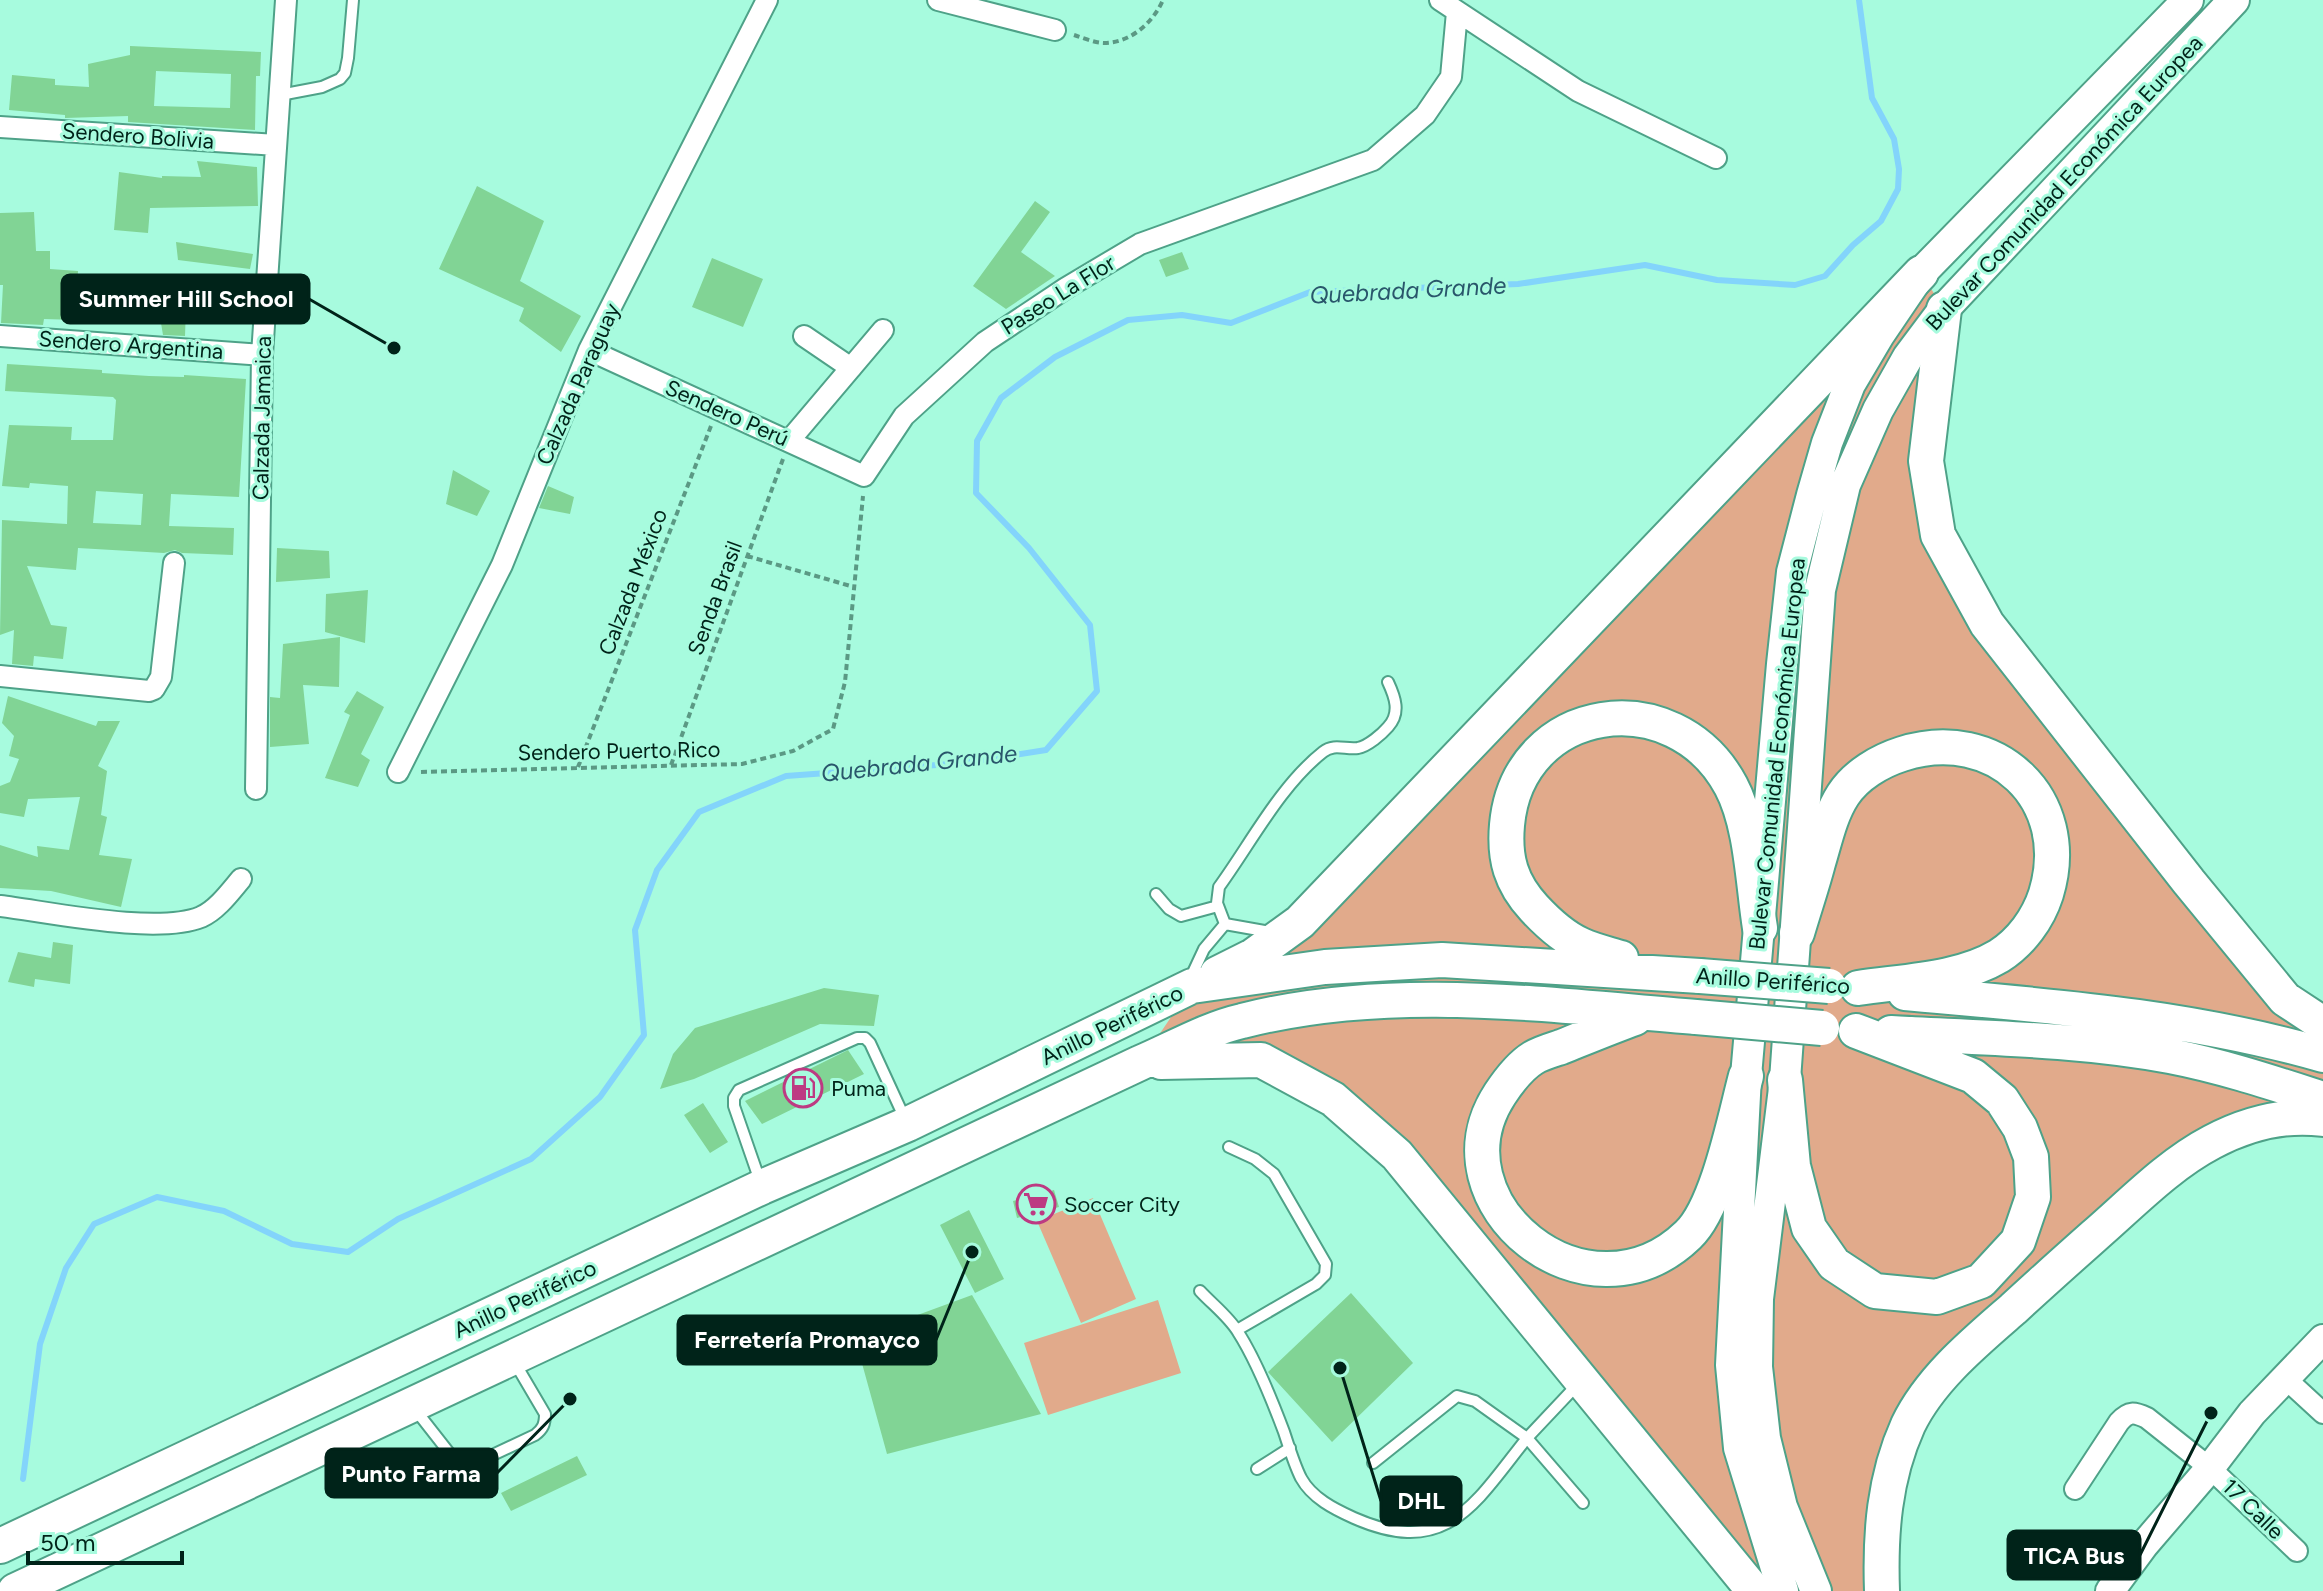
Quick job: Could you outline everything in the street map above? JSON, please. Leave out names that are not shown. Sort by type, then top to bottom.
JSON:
[{"type":"highway","points":[[1190,987],[1253,956],[1300,922],[1921,273]]},
{"type":"highway","points":[[1944,309],[1926,461],[1938,535],[1987,624],[2189,882],[2285,999],[2323,1024]]},
{"type":"highway","points":[[1684,975],[1580,945],[1547,923],[1518,891],[1505,850],[1508,813],[1518,782],[1537,755],[1566,732],[1594,720],[1633,717],[1663,723],[1696,742],[1707,753],[1732,789],[1743,817],[1760,928]]},
{"type":"highway","points":[[1797,933],[1829,826],[1843,795],[1860,776],[1890,757],[1924,747],[1959,746],[1995,759],[2024,782],[2044,809],[2052,839],[2053,872],[2042,907],[2025,934],[2000,955],[1963,971],[1843,987]]},
{"type":"highway","name":"Anillo Periférico","points":[[0,1546],[762,1187],[908,1124],[1190,987],[1325,967],[1442,960],[1843,987],[2140,1015],[2266,1038],[2323,1055]]},
{"type":"highway","name":"Anillo Periférico","points":[[15,1591],[1140,1063],[1238,1022],[1336,1003],[1457,999],[1856,1031],[2096,1045],[2244,1074],[2323,1099]]},
{"type":"highway","points":[[1644,1014],[1532,1058],[1508,1082],[1493,1106],[1482,1148],[1486,1180],[1503,1215],[1531,1243],[1561,1262],[1592,1269],[1628,1270],[1662,1257],[1691,1234],[1713,1195],[1746,1076]]},
{"type":"highway","points":[[1785,1080],[1793,1166],[1809,1228],[1834,1264],[1875,1291],[1937,1297],[1981,1281],[2018,1241],[2033,1197],[2031,1157],[2020,1128],[2002,1100],[1973,1076],[1856,1031]]},
{"type":"highway","points":[[1140,1063],[1261,1060],[1333,1099],[1397,1155],[1754,1591]]},
{"type":"highway","points":[[1882,1591],[1880,1540],[1890,1477],[1909,1424],[1937,1382],[1974,1343],[2168,1172],[2213,1142],[2273,1119],[2323,1119]]},
{"type":"main road","name":"Bulevar Comunidad Económica Europea","points":[[1783,1591],[1739,1448],[1731,1365],[1746,1076],[1792,572],[1827,443],[1850,384],[1921,273],[2188,0]]},
{"type":"main road","name":"Bulevar Comunidad Económica Europea","points":[[1816,1591],[1782,1507],[1765,1438],[1757,1367],[1758,1299],[1785,1080],[1820,590],[1841,500],[1878,410],[1908,357],[1944,309],[2234,0]]},
{"type":"main road","points":[[2110,1591],[2252,1413],[2323,1339]]},
{"type":"street","name":"Calzada Jamaica","points":[[256,789],[262,355],[286,0]]},
{"type":"street","name":"Calzada Paraguay","points":[[398,772],[502,565],[589,350],[767,0]]},
{"type":"street","points":[[938,0],[1055,30]]},
{"type":"street","points":[[1440,0],[1578,91],[1716,158]]},
{"type":"street","name":"Paseo La Flor","points":[[864,476],[904,416],[985,342],[1066,288],[1140,244],[1373,160],[1425,115],[1451,77],[1457,12]]},
{"type":"street","name":"Sendero Bolivia","points":[[0,127],[276,145]]},
{"type":"street","points":[[789,441],[883,330]]},
{"type":"street","name":"Sendero Argentina","points":[[0,336],[262,355]]},
{"type":"street","points":[[804,336],[851,368]]},
{"type":"street","name":"Sendero Perú","points":[[589,350],[864,476]]},
{"type":"street","points":[[0,676],[149,691],[154,689],[161,677],[174,563]]},
{"type":"street","points":[[0,906],[115,922],[181,923],[204,916],[241,879]]},
{"type":"street","points":[[2285,1378],[2323,1413]]},
{"type":"street","name":"17 Calle","points":[[2075,1489],[2126,1413],[2135,1412],[2210,1468],[2297,1551]]},
{"type":"lane","points":[[280,95],[322,87],[340,79],[345,73],[353,0]]},
{"type":"lane","points":[[1225,924],[1218,906],[1219,887],[1283,792],[1327,748],[1365,746],[1389,726],[1394,718],[1396,699],[1388,682]]},
{"type":"lane","points":[[1156,894],[1169,909],[1181,916],[1218,906]]},
{"type":"lane","points":[[1225,924],[1282,935]]},
{"type":"lane","points":[[1190,987],[1204,949],[1225,924]]},
{"type":"lane","points":[[762,1187],[734,1106],[739,1090],[857,1038],[865,1038],[870,1043],[908,1124]]},
{"type":"lane","points":[[1229,1147],[1255,1159],[1274,1174],[1326,1264],[1325,1275],[1316,1284],[1237,1330]]},
{"type":"lane","points":[[1200,1291],[1237,1330],[1275,1409],[1302,1479],[1317,1498],[1373,1526],[1411,1533],[1438,1528],[1457,1519],[1472,1506],[1527,1438],[1581,1380]]},
{"type":"lane","points":[[412,1405],[454,1459],[467,1467],[480,1463],[535,1435],[545,1422],[545,1414],[512,1358]]},
{"type":"lane","points":[[1373,1463],[1457,1396],[1475,1401],[1527,1438],[1583,1503]]},
{"type":"lane","points":[[1257,1469],[1290,1448]]},
{"type":"path","points":[[1055,30],[1102,44],[1124,40],[1146,26],[1163,0]]},
{"type":"path","name":"Calzada México","points":[[578,767],[717,409]]},
{"type":"path","name":"Senda Brasil","points":[[671,765],[789,441]]},
{"type":"path","points":[[747,556],[854,587],[864,476]]},
{"type":"path","name":"Sendero Puerto Rico","points":[[398,772],[742,764],[793,751],[833,729],[845,682],[854,587]]},
{"type":"shaded area","points":[[1921,273],[1944,309],[1926,461],[1987,624],[2323,1024],[2323,1119],[2213,1142],[1909,1424],[1882,1591],[1754,1591],[1397,1155],[1261,1060],[1140,1063],[1192,986],[1253,956]]},
{"type":"shaded area","points":[[1093,1198],[1136,1299],[1081,1323],[1037,1221]]},
{"type":"shaded area","points":[[1158,1300],[1181,1373],[1048,1415],[1024,1343]]},
{"type":"building","points":[[130,46],[261,52],[260,76],[256,76],[255,130],[128,122],[128,116],[65,118],[65,115],[9,110],[12,75],[55,79],[55,85],[89,87],[88,64],[130,55]],"holes":[[[156,71],[231,74],[230,108],[154,106]]]},
{"type":"building","points":[[197,161],[257,167],[258,206],[150,208],[148,233],[114,230],[119,172],[162,178],[201,177]]},
{"type":"building","points":[[477,186],[544,221],[520,281],[581,316],[561,352],[519,321],[524,308],[439,269]]},
{"type":"building","points":[[1035,201],[1050,212],[1021,252],[1055,276],[1006,309],[973,286]]},
{"type":"building","points":[[34,212],[36,251],[50,251],[50,269],[78,271],[77,290],[109,290],[108,321],[44,319],[43,325],[1,323],[0,213]]},
{"type":"building","points":[[176,242],[253,254],[250,269],[178,260]]},
{"type":"building","points":[[1182,252],[1189,269],[1166,277],[1159,260]]},
{"type":"building","points":[[712,258],[763,279],[743,327],[692,307]]},
{"type":"building","points":[[146,275],[187,278],[185,336],[163,335],[160,317],[142,316]]},
{"type":"building","points":[[7,364],[149,376],[246,379],[239,497],[171,494],[169,526],[234,528],[233,555],[78,548],[76,570],[27,566],[51,625],[67,627],[63,659],[34,656],[33,666],[12,664],[14,630],[0,635],[2,520],[67,524],[68,486],[30,483],[29,488],[2,486],[9,425],[72,427],[71,440],[113,440],[116,400],[113,397],[5,391]],"holes":[[[96,491],[143,494],[141,525],[93,523]]]},
{"type":"building","points":[[453,470],[490,491],[477,516],[446,504]]},
{"type":"building","points":[[548,486],[574,497],[570,514],[539,508]]},
{"type":"building","points":[[277,548],[329,551],[330,578],[276,582]]},
{"type":"building","points":[[368,590],[365,643],[325,632],[326,594]]},
{"type":"building","points":[[340,637],[339,687],[303,685],[309,744],[270,747],[270,697],[280,698],[283,644]]},
{"type":"building","points":[[357,691],[384,707],[361,754],[370,760],[358,787],[325,778],[350,715],[344,712]]},
{"type":"building","points":[[8,696],[96,726],[98,721],[120,721],[98,766],[107,771],[101,815],[107,817],[99,855],[132,859],[121,907],[51,891],[0,888],[0,845],[38,857],[37,846],[69,850],[80,797],[28,799],[24,817],[0,813],[0,786],[10,782],[19,759],[9,756],[14,736],[2,723]]},
{"type":"building","points":[[53,942],[73,945],[70,984],[35,979],[34,987],[8,982],[18,952],[51,958]]},
{"type":"building","points":[[824,988],[879,995],[874,1026],[820,1024],[694,1079],[660,1089],[673,1054],[695,1028]]},
{"type":"building","name":"Puma","points":[[848,1050],[864,1074],[762,1124],[745,1101]]},
{"type":"building","points":[[703,1103],[728,1142],[710,1153],[684,1115]]},
{"type":"building","name":"Soccer City","points":[[1054,1190],[1059,1207],[1017,1218],[1013,1201]]},
{"type":"building","points":[[969,1210],[1004,1279],[975,1293],[940,1225]]},
{"type":"building","points":[[1351,1293],[1413,1363],[1332,1442],[1268,1372]]},
{"type":"building","points":[[972,1295],[1041,1414],[887,1454],[855,1338]]},
{"type":"building","points":[[577,1456],[587,1475],[511,1511],[501,1493]]},
{"type":"waterway","name":"Quebrada Grande","points":[[23,1479],[40,1344],[66,1268],[94,1224],[157,1197],[224,1211],[292,1244],[348,1252],[398,1219],[531,1159],[600,1097],[644,1035],[635,930],[657,870],[699,812],[786,776],[964,763],[1046,750],[1097,691],[1090,625],[1029,548],[976,493],[977,441],[1001,398],[1055,357],[1128,320],[1182,315],[1231,323],[1310,292],[1518,284],[1645,265],[1717,280],[1795,285],[1825,276],[1853,245],[1881,221],[1898,189],[1899,169],[1894,139],[1872,98],[1859,0]]},
{"type":"place","name":"Summer Hill School","points":[[394,348]]},
{"type":"place","name":"Puma","points":[[803,1088]]},
{"type":"place","name":"Soccer City","points":[[1036,1204]]},
{"type":"place","name":"Ferretería Promayco","points":[[972,1252]]},
{"type":"place","name":"DHL","points":[[1340,1368]]},
{"type":"place","name":"Punto Farma","points":[[570,1399]]},
{"type":"place","name":"TICA Bus","points":[[2211,1413]]}]
